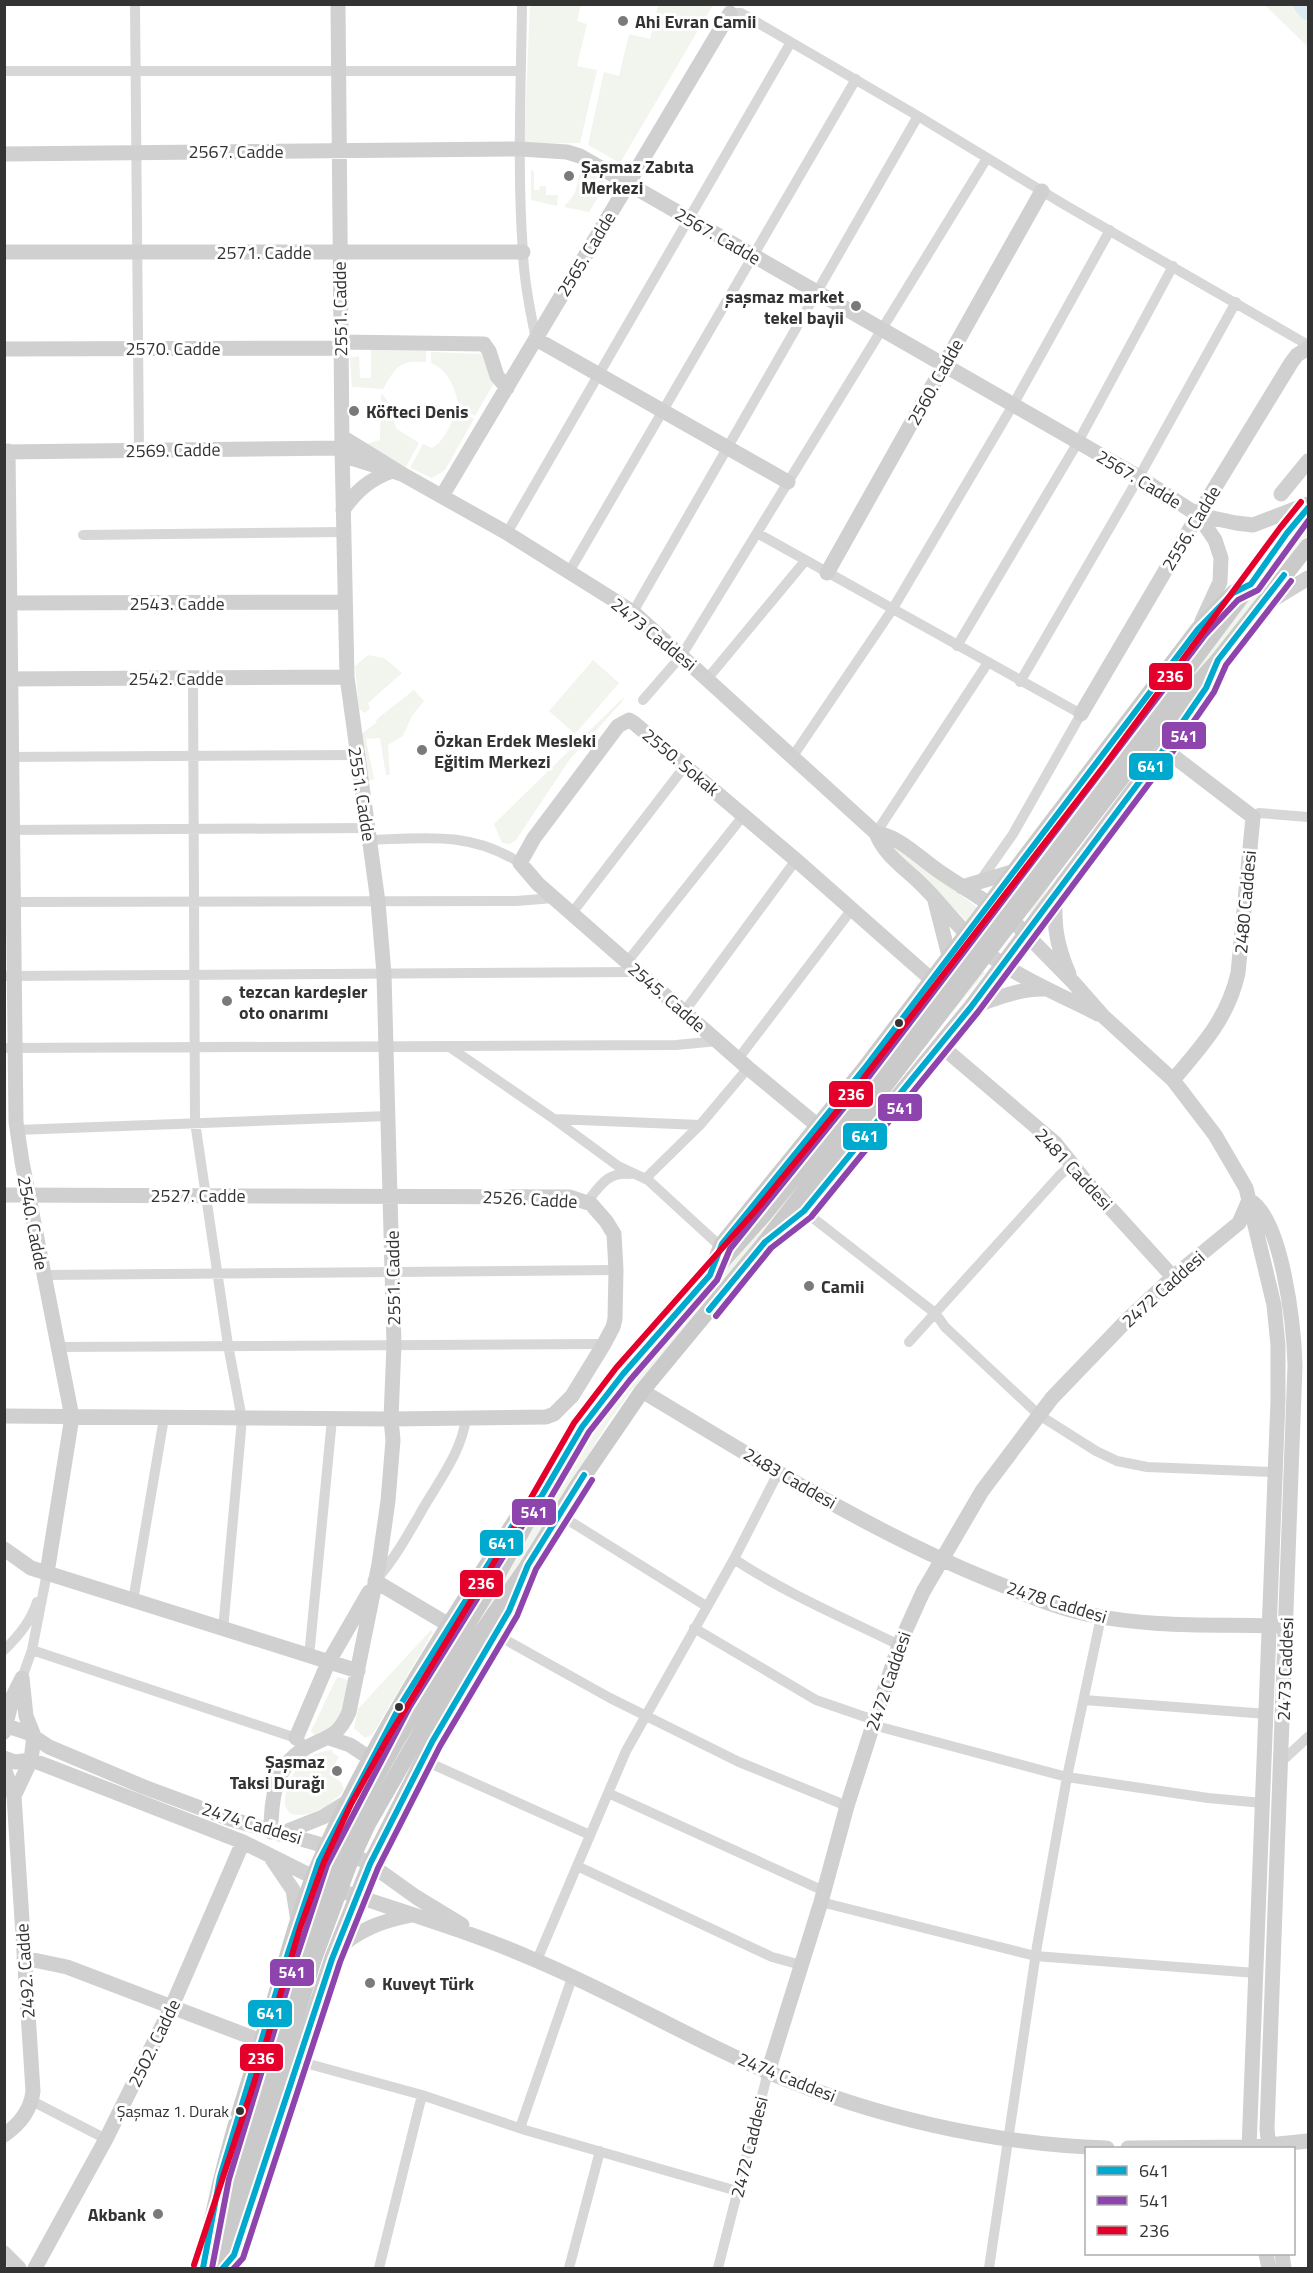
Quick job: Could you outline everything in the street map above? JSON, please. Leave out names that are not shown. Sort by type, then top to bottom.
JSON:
[{"type":"main road","points":[[212,2268],[309,1931],[332,1866],[359,1808],[397,1740],[497,1576],[582,1427],[602,1399],[763,1216],[863,1094],[1095,792],[1308,506]]},
{"type":"main road","points":[[212,2268],[314,1959],[349,1865],[368,1824],[460,1662],[528,1565],[577,1486],[642,1391],[765,1242],[1178,706],[1218,660],[1308,546]]},
{"type":"main road","points":[[710,1275],[720,1246],[818,1126],[932,980],[1198,629],[1233,593],[1251,584]]},
{"type":"main road","points":[[765,1242],[804,1211],[970,1009],[1164,748],[1206,688],[1218,660]]},
{"type":"main road","points":[[1015,869],[1019,885],[1028,894],[1039,898],[1056,892]]},
{"type":"main road","points":[[932,980],[940,976],[947,976],[958,981],[966,990],[970,1009]]},
{"type":"main road","points":[[212,2268],[220,2177],[298,1921],[326,1846],[401,1704],[449,1625],[519,1515],[528,1505],[541,1497]]},
{"type":"main road","points":[[212,2268],[234,2255],[335,1951],[370,1864],[423,1760],[509,1611],[528,1565]]},
{"type":"main road","points":[[349,1801],[352,1814],[360,1820],[379,1824],[393,1816]]},
{"type":"main road","points":[[293,1938],[306,1928],[315,1929],[326,1936],[335,1951]]},
{"type":"street","points":[[135,4],[139,450]]},
{"type":"street","name":"2551. Cadde","points":[[329,1738],[343,1725],[349,1712],[375,1581],[389,1494],[393,1440],[391,1419],[394,1344],[384,974],[378,902],[347,677],[343,532],[338,4]]},
{"type":"street","points":[[522,4],[520,149],[522,252],[536,339],[788,483]]},
{"type":"street","points":[[730,12],[741,13],[792,42],[1042,191],[1236,302],[1308,347]]},
{"type":"street","name":"2565. Cadde","points":[[442,496],[730,12]]},
{"type":"street","points":[[507,533],[792,42]]},
{"type":"street","points":[[4,71],[521,71]]},
{"type":"street","points":[[569,572],[856,80]]},
{"type":"street","points":[[633,612],[918,116]]},
{"type":"street","name":"2567. Cadde","points":[[4,154],[520,149],[567,152],[580,156],[1139,477],[1198,515]]},
{"type":"street","points":[[643,700],[682,655],[987,158]]},
{"type":"street","name":"2560. Cadde","points":[[827,573],[1042,191]]},
{"type":"street","points":[[793,756],[892,610],[1013,405],[1110,230]]},
{"type":"street","name":"2571. Cadde","points":[[4,252],[522,252]]},
{"type":"street","points":[[957,646],[1078,442],[1173,266]]},
{"type":"street","points":[[1020,682],[1139,477],[1236,302]]},
{"type":"street","name":"2570. Cadde","points":[[4,349],[484,344],[489,351],[497,376],[507,388]]},
{"type":"street","name":"2556. Cadde","points":[[1081,714],[1291,363],[1308,347]]},
{"type":"street","name":"2569. Cadde","points":[[6,452],[342,446],[397,472]]},
{"type":"street","name":"2540. Cadde","points":[[6,452],[9,603],[7,679],[9,1048],[12,1125],[72,1417]]},
{"type":"street","points":[[1281,494],[1308,461]]},
{"type":"street","points":[[343,510],[372,479],[397,472]]},
{"type":"street","name":"2473 Caddesi","points":[[397,472],[507,533],[633,612],[876,833],[884,849],[933,896],[982,949],[1048,989],[1103,1016]]},
{"type":"street","points":[[1198,515],[1236,524],[1253,525],[1308,506]]},
{"type":"street","points":[[1198,515],[1215,540],[1221,558],[1220,582],[1198,629]]},
{"type":"street","points":[[83,535],[343,532]]},
{"type":"street","points":[[757,533],[987,664],[1081,714],[1013,834],[980,881]]},
{"type":"street","points":[[708,678],[805,561]]},
{"type":"street","points":[[1259,609],[1308,578]]},
{"type":"street","name":"2543. Cadde","points":[[9,603],[345,602]]},
{"type":"street","points":[[876,833],[987,664]]},
{"type":"street","name":"2542. Cadde","points":[[7,679],[347,677]]},
{"type":"street","points":[[193,678],[195,1122],[228,1346],[242,1419],[223,1630]]},
{"type":"street","name":"2550. Sokak","points":[[520,863],[534,838],[618,726],[629,720],[796,860],[932,980]]},
{"type":"street","points":[[1164,748],[1253,817],[1259,813],[1308,817]]},
{"type":"street","points":[[8,757],[356,755]]},
{"type":"street","points":[[572,914],[685,766]]},
{"type":"street","points":[[627,962],[743,816]]},
{"type":"street","name":"2480 Caddesi","points":[[1173,1080],[1223,1016],[1234,992],[1238,973],[1253,817]]},
{"type":"street","points":[[8,830],[194,829],[442,837],[462,839],[498,850],[520,863]]},
{"type":"street","name":"2473 Caddesi","points":[[876,833],[896,839],[989,904],[1025,934],[1103,1016],[1173,1080],[1215,1135],[1246,1188],[1271,1289],[1277,1330],[1278,1400],[1249,2147]]},
{"type":"street","points":[[684,1012],[796,860]]},
{"type":"street","name":"2545. Cadde","points":[[520,863],[526,872],[572,914],[743,1064],[818,1126]]},
{"type":"street","points":[[962,887],[1015,869]]},
{"type":"street","points":[[1056,892],[1055,932],[1058,946],[1073,982]]},
{"type":"street","points":[[933,896],[949,956]]},
{"type":"street","points":[[8,902],[516,901],[554,898]]},
{"type":"street","points":[[642,1177],[700,1125],[852,909]]},
{"type":"street","points":[[9,976],[639,972]]},
{"type":"street","points":[[970,1009],[1031,988],[1048,989]]},
{"type":"street","points":[[9,1048],[676,1045],[718,1041]]},
{"type":"street","name":"2481 Caddesi","points":[[940,1045],[1055,1143],[1173,1277]]},
{"type":"street","points":[[448,1046],[618,1166],[642,1177],[720,1246]]},
{"type":"street","points":[[12,1125],[388,1116]]},
{"type":"street","points":[[554,1119],[700,1125]]},
{"type":"street","points":[[909,1342],[1072,1164]]},
{"type":"street","points":[[587,1202],[605,1179],[612,1174],[621,1173],[642,1177]]},
{"type":"street","name":"2527. Cadde","points":[[4,1195],[391,1195]]},
{"type":"street","name":"2526. Cadde","points":[[391,1195],[570,1197],[587,1202],[606,1221],[614,1234],[616,1270],[613,1327],[572,1396],[554,1414],[537,1419],[466,1418]]},
{"type":"street","name":"2473 Caddesi","points":[[1249,1200],[1258,1205],[1274,1236],[1286,1287],[1295,1346],[1267,2129],[1269,2147]]},
{"type":"street","name":"2472 Caddesi","points":[[718,2268],[768,2072],[823,1896],[847,1806],[899,1645],[918,1601],[982,1491],[1057,1392],[1128,1319],[1173,1277],[1239,1223],[1249,1200]]},
{"type":"street","points":[[804,1211],[935,1313],[945,1327],[1040,1415],[1096,1451],[1134,1466],[1275,1472]]},
{"type":"street","points":[[43,1275],[616,1270]]},
{"type":"street","points":[[58,1347],[604,1344]]},
{"type":"street","name":"2483 Caddesi","points":[[642,1391],[778,1473],[863,1521],[941,1560]]},
{"type":"street","points":[[4,1416],[242,1419],[466,1418],[462,1438],[453,1458],[390,1563],[375,1581],[328,1663],[301,1743],[275,1785],[271,1803],[275,1833],[323,1817],[349,1801]]},
{"type":"street","points":[[5,1728],[13,1696],[32,1650],[72,1417]]},
{"type":"street","points":[[133,1601],[164,1418]]},
{"type":"street","points":[[309,1657],[332,1419]]},
{"type":"street","points":[[537,1960],[626,1751],[734,1558],[778,1473]]},
{"type":"street","points":[[560,1515],[706,1606]]},
{"type":"street","points":[[4,1549],[31,1568],[358,1671]]},
{"type":"street","points":[[734,1558],[749,1569],[899,1645]]},
{"type":"street","name":"2478 Caddesi","points":[[941,1560],[1043,1601],[1101,1617],[1142,1624],[1286,1626]]},
{"type":"street","points":[[4,1650],[17,1638],[34,1611],[47,1573]]},
{"type":"street","points":[[375,1581],[449,1625]]},
{"type":"street","points":[[989,2268],[1035,1956],[1067,1778],[1101,1617]]},
{"type":"street","points":[[694,1628],[816,1700],[874,1723],[1067,1778],[1208,1798],[1263,1803]]},
{"type":"street","points":[[495,1634],[645,1716],[751,1767],[847,1806]]},
{"type":"street","points":[[32,1650],[301,1743],[329,1738],[350,1745],[371,1759]]},
{"type":"street","points":[[14,1796],[30,1760],[34,1736],[26,1716],[22,1678]]},
{"type":"street","points":[[1084,1700],[1267,1714]]},
{"type":"street","name":"2474 Caddesi","points":[[5,1728],[34,1736],[49,1747],[144,1787],[230,1819],[346,1852],[370,1864],[416,1897],[488,1941]]},
{"type":"street","points":[[1281,1762],[1308,1737]]},
{"type":"street","name":"2474 Caddesi","points":[[4,1758],[21,1762],[30,1760],[243,1842],[332,1888],[537,1960],[768,2072],[864,2107],[917,2121],[1007,2139],[1059,2147],[1085,2148]]},
{"type":"street","points":[[423,1760],[590,1835]]},
{"type":"street","points":[[4,1768],[14,1796]]},
{"type":"street","points":[[608,1793],[807,1885],[823,1896],[1035,1956],[1256,1972]]},
{"type":"street","name":"2492. Cadde","points":[[14,1796],[33,2080],[32,2101]]},
{"type":"street","name":"2502. Cadde","points":[[35,2268],[106,2139],[172,2006],[243,1842]]},
{"type":"street","points":[[269,1854],[284,1873],[293,1890],[298,1921]]},
{"type":"street","points":[[577,1866],[772,1957],[801,1965]]},
{"type":"street","points":[[335,1951],[349,1937],[364,1929],[379,1922],[412,1915]]},
{"type":"street","points":[[24,1958],[67,1967],[261,2041]]},
{"type":"street","points":[[520,2128],[572,1978]]},
{"type":"street","points":[[298,2061],[422,2095],[520,2128],[737,2191]]},
{"type":"street","points":[[379,2268],[422,2095]]},
{"type":"street","points":[[4,2135],[20,2122],[32,2101],[106,2139]]},
{"type":"street","points":[[1269,2147],[1308,2141]]},
{"type":"street","points":[[569,2268],[600,2151]]},
{"type":"shaded area","points":[[530,5],[581,5],[577,21],[587,24],[577,66],[597,70],[580,143],[524,144]]},
{"type":"shaded area","points":[[658,5],[713,5],[620,163],[588,145],[604,72],[619,76],[629,34],[650,39]]},
{"type":"shaded area","points":[[1264,5],[1308,5],[1308,47],[1268,8]]},
{"type":"shaded area","points":[[581,168],[607,182],[589,212],[564,207],[575,193]]},
{"type":"shaded area","points":[[531,170],[534,171],[534,190],[539,190],[540,186],[546,186],[546,195],[558,195],[557,206],[531,200]]},
{"type":"shaded area","points":[[371,350],[426,351],[426,362],[410,362],[399,366],[383,389],[352,387],[350,358],[359,356],[360,378],[371,378]]},
{"type":"shaded area","points":[[431,352],[483,354],[494,383],[475,416],[459,406],[447,375],[431,363]]},
{"type":"shaded area","points":[[381,393],[397,413],[394,423],[397,429],[419,443],[406,467],[366,444],[380,440]]},
{"type":"shaded area","points":[[457,409],[474,419],[445,470],[432,478],[410,468],[423,444],[432,448],[441,441]]},
{"type":"shaded area","points":[[1308,520],[1308,534],[1054,878],[1033,916],[1017,903]]},
{"type":"shaded area","points":[[368,655],[384,658],[402,673],[368,703],[370,708],[365,713],[359,709],[355,666]]},
{"type":"shaded area","points":[[593,660],[619,683],[575,734],[549,711]]},
{"type":"shaded area","points":[[414,690],[424,701],[412,716],[403,736],[388,745],[390,775],[386,775],[380,738],[366,739],[374,779],[368,781],[361,734]]},
{"type":"shaded area","points":[[624,697],[570,759],[516,840],[510,844],[502,843],[494,824]]},
{"type":"shaded area","points":[[887,840],[977,907],[967,922],[886,842]]},
{"type":"shaded area","points":[[970,963],[985,973],[627,1396],[608,1423],[393,1771],[357,1814],[605,1409]]},
{"type":"shaded area","points":[[431,1630],[433,1632],[374,1732],[365,1738],[354,1728],[358,1709]]},
{"type":"shaded area","points":[[337,1677],[351,1681],[346,1698],[335,1721],[315,1736],[311,1731]]},
{"type":"shaded area","points":[[332,1750],[339,1757],[329,1774],[342,1783],[344,1790],[320,1809],[306,1814],[291,1814],[286,1807],[285,1799],[288,1785],[296,1770],[315,1754]]},
{"type":"waterway","points":[[1303,4],[1308,10]]},
{"type":"transit line","name":"236","points":[[194,2265],[254,2083],[300,1928],[324,1862],[351,1804],[389,1736],[489,1571],[574,1423],[616,1368],[756,1210],[856,1088],[1104,766],[1301,502]]},
{"type":"transit line","name":"641","points":[[203,2268],[220,2177],[288,1953],[319,1861],[401,1704],[519,1515],[528,1505],[541,1497],[582,1427],[623,1374],[710,1275],[722,1244],[864,1069],[1198,629],[1233,593],[1251,584],[1287,533],[1308,508]]},
{"type":"transit line","name":"541","points":[[212,2268],[229,2179],[327,1865],[409,1708],[526,1520],[548,1502],[589,1432],[630,1380],[717,1280],[730,1249],[871,1074],[1205,635],[1238,600],[1258,590],[1308,521]]},
{"type":"transit line","name":"641","points":[[709,1310],[765,1242],[804,1211],[971,1007],[1164,749],[1206,688],[1218,660],[1284,575]]},
{"type":"transit line","name":"541","points":[[716,1316],[771,1248],[811,1217],[978,1012],[1171,754],[1214,692],[1226,665],[1291,581]]},
{"type":"transit line","name":"641","points":[[223,2268],[234,2255],[332,1959],[370,1864],[432,1742],[509,1611],[528,1565],[584,1475]]},
{"type":"transit line","name":"541","points":[[234,2268],[243,2258],[340,1962],[378,1868],[440,1746],[517,1616],[536,1569],[592,1480]]},
{"type":"place","name":"Ahi Evran Camii","points":[[623,21]]},
{"type":"place","name":"Şaşmaz Zabıta Merkezi","points":[[569,176]]},
{"type":"place","name":"şaşmaz market tekel bayii","points":[[856,306]]},
{"type":"place","name":"Köfteci Denis","points":[[354,411]]},
{"type":"place","name":"Özkan Erdek Mesleki Eğitim Merkezi","points":[[422,750]]},
{"type":"place","name":"tezcan kardeşler oto onarımı","points":[[227,1001]]},
{"type":"place","name":"Camii","points":[[809,1286]]},
{"type":"place","name":"Şaşmaz Taksi Durağı","points":[[337,1771]]},
{"type":"place","name":"Kuveyt Türk","points":[[370,1983]]},
{"type":"place","name":"Şaşmaz 1. Durak","points":[[240,2111]]},
{"type":"place","name":"Akbank","points":[[158,2214]]}]
